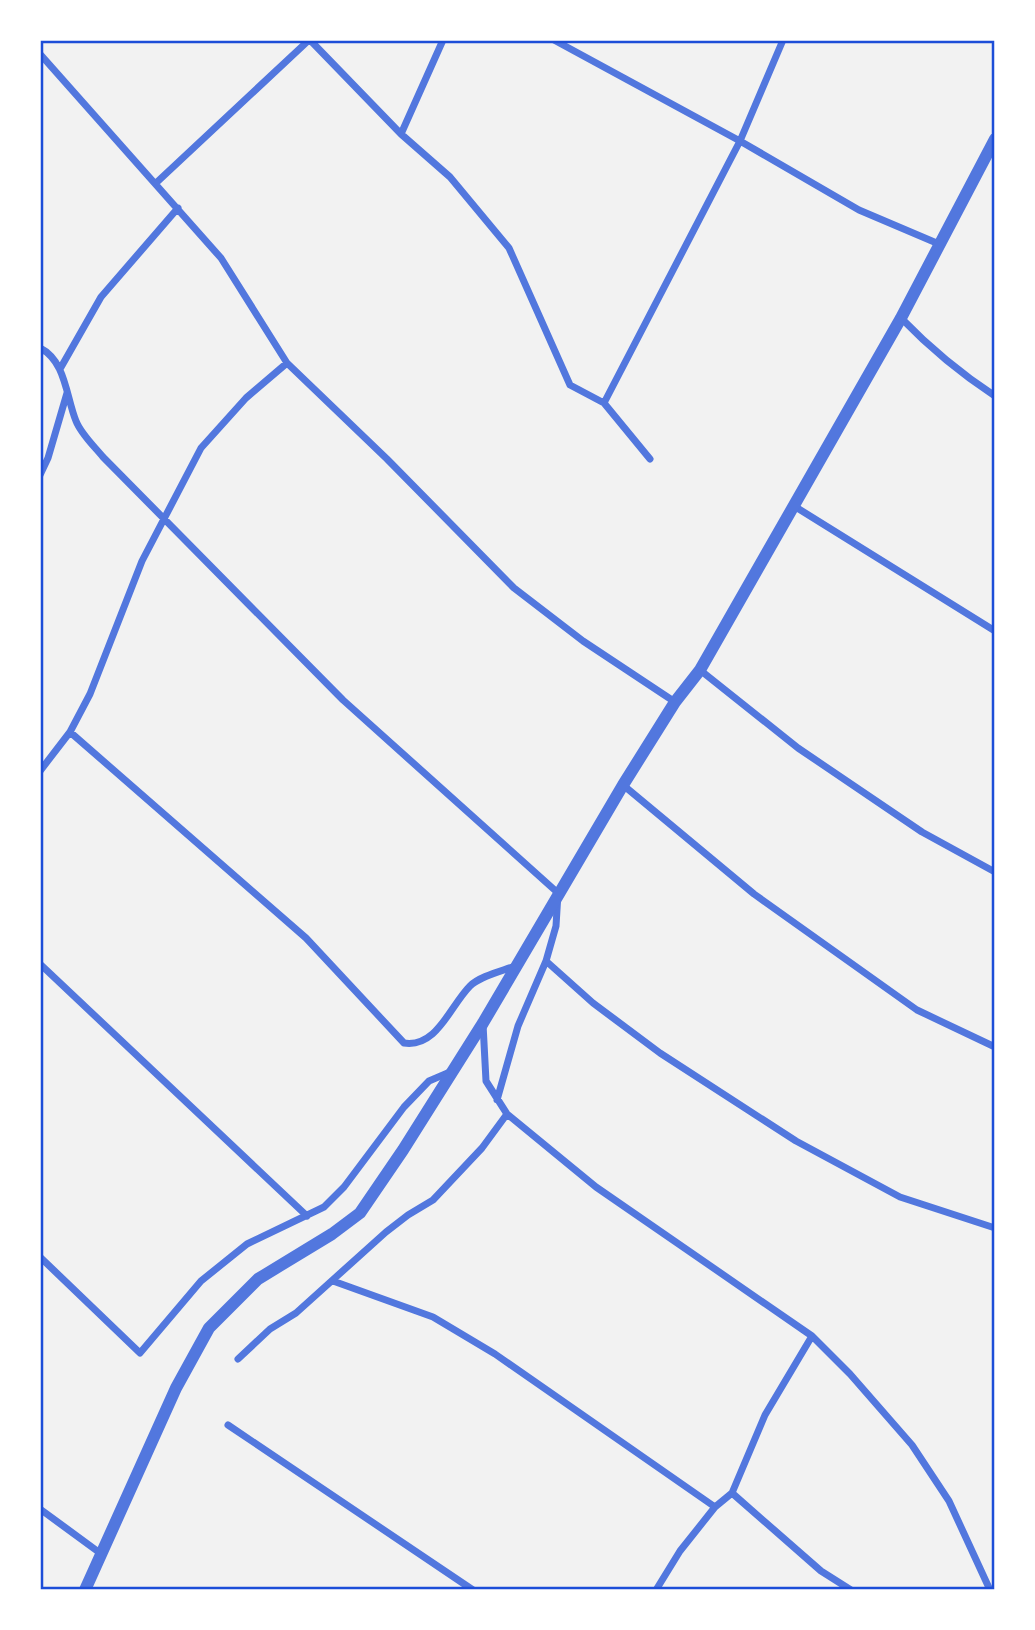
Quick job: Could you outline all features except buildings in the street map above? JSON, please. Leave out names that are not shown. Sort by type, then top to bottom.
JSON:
[{"type":"street","points":[[156,183],[309,40],[401,134],[450,177],[509,248],[570,385],[604,403],[650,458]]},
{"type":"street","points":[[401,134],[443,40]]},
{"type":"street","points":[[554,40],[740,141],[859,210],[939,244]]},
{"type":"street","points":[[604,403],[740,141],[783,40]]},
{"type":"street","points":[[40,54],[221,258],[287,363],[387,459],[514,588],[583,641],[675,702]]},
{"type":"street","points":[[85,1590],[176,1388],[209,1328],[258,1279],[332,1234],[360,1213],[483,1023],[622,785],[675,702],[700,670],[901,318],[995,139]]},
{"type":"street","points":[[60,369],[101,297],[178,208]]},
{"type":"street","points":[[901,318],[932,350],[995,396]]},
{"type":"street","points":[[40,348],[50,353],[60,369],[77,425],[103,457],[343,700],[558,893]]},
{"type":"street","points":[[40,771],[70,732],[90,694],[142,561],[201,448],[246,398],[287,363]]},
{"type":"street","points":[[40,475],[48,458],[67,393]]},
{"type":"street","points":[[794,506],[995,631]]},
{"type":"street","points":[[700,670],[798,748],[922,832],[995,872]]},
{"type":"street","points":[[70,732],[306,938],[404,1043],[415,1045],[429,1040],[472,984],[515,966]]},
{"type":"street","points":[[622,785],[754,894],[918,1010],[995,1047]]},
{"type":"street","points":[[497,1100],[517,1026],[546,961],[556,926],[558,893]]},
{"type":"street","points":[[546,961],[593,1003],[660,1053],[796,1141],[900,1197],[995,1228]]},
{"type":"street","points":[[40,964],[307,1216]]},
{"type":"street","points":[[483,1023],[486,1081],[507,1114],[596,1187],[812,1336],[850,1374],[912,1445],[949,1501],[990,1590]]},
{"type":"street","points":[[40,1257],[140,1353],[201,1281],[247,1244],[324,1207],[344,1187],[404,1108],[429,1081],[450,1072]]},
{"type":"street","points":[[238,1359],[270,1329],[296,1313],[397,1223],[433,1200],[482,1148],[507,1114]]},
{"type":"street","points":[[333,1281],[433,1317],[495,1354],[715,1507]]},
{"type":"street","points":[[656,1590],[680,1552],[715,1507],[732,1493],[765,1415],[812,1336]]},
{"type":"street","points":[[228,1425],[473,1590]]},
{"type":"street","points":[[732,1493],[821,1571],[851,1590]]},
{"type":"street","points":[[40,1509],[100,1553]]}]
